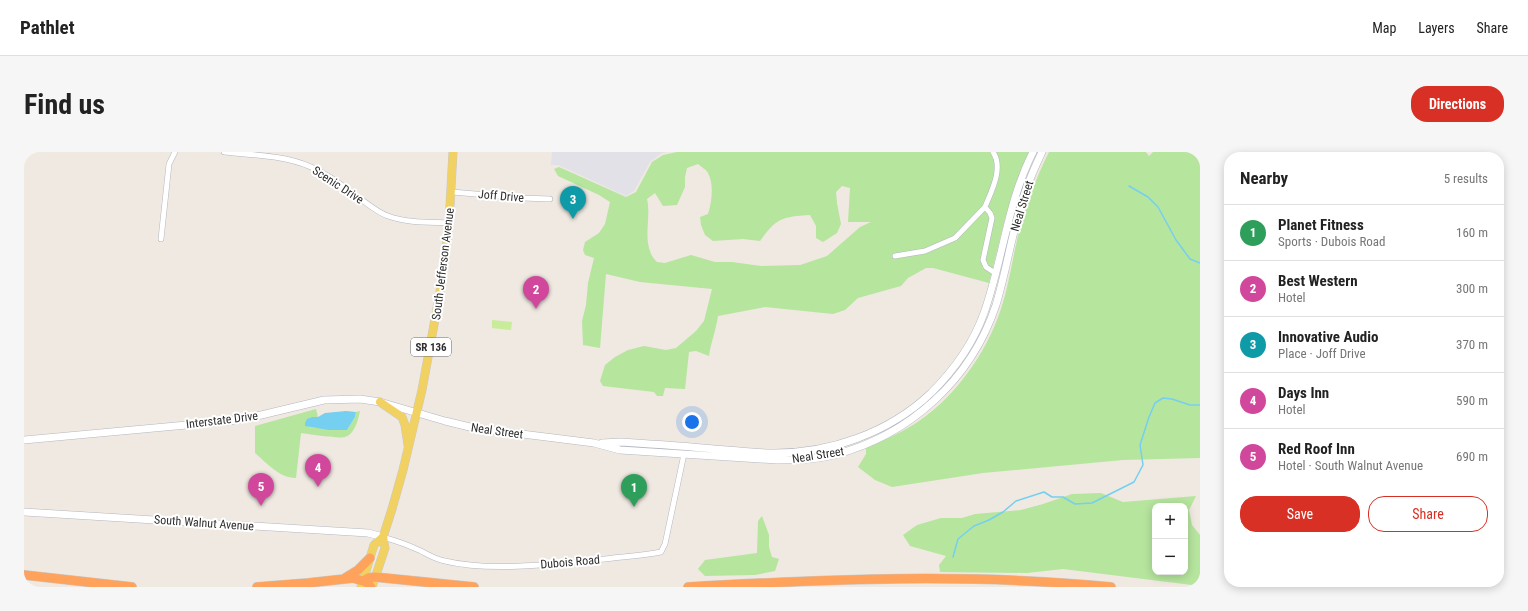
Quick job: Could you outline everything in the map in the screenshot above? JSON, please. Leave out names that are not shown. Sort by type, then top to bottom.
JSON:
[{"type":"highway","points":[[342,580],[358,570],[370,558]]},
{"type":"highway","points":[[24,574],[132,587]]},
{"type":"highway","points":[[362,584],[368,578],[375,577],[474,587]]},
{"type":"highway","points":[[257,587],[355,578],[362,584]]},
{"type":"highway","points":[[688,587],[903,578],[1019,580],[1111,587]]},
{"type":"highway","points":[[362,584],[368,583],[371,587]]},
{"type":"main road","name":"South Jefferson Avenue","points":[[371,587],[385,548],[383,537],[392,509],[417,413],[438,307],[452,192],[453,152]]},
{"type":"main road","name":"Neal Street","points":[[594,443],[621,442],[771,453],[811,450],[833,446],[857,439],[878,430],[913,409],[946,378],[970,342],[984,314],[1012,206],[1020,182],[1033,152]]},
{"type":"main road","name":"Neal Street","points":[[417,413],[474,428],[594,443],[620,450],[777,460],[803,460],[833,455],[866,444],[887,435],[911,420],[932,403],[964,368],[974,353],[987,328],[996,304],[1025,193],[1042,152]]},
{"type":"main road","name":"Interstate Drive","points":[[24,440],[243,419],[311,402],[337,399],[360,399],[380,402],[417,413]]},
{"type":"main road","points":[[380,402],[402,416],[405,425],[408,448]]},
{"type":"main road","name":"South Walnut Avenue","points":[[24,512],[368,533],[383,537]]},
{"type":"main road","name":"South Jefferson Avenue","points":[[362,584],[374,545],[383,537]]},
{"type":"street","points":[[161,238],[169,164],[175,152]]},
{"type":"street","name":"Scenic Drive","points":[[224,152],[272,157],[299,163],[320,171],[376,210],[389,217],[404,220],[449,223]]},
{"type":"street","points":[[895,256],[925,251],[955,238],[985,208],[997,169],[996,157],[993,152]]},
{"type":"street","name":"Joff Drive","points":[[452,192],[550,199]]},
{"type":"street","points":[[985,208],[990,213],[992,218],[983,260],[986,267],[995,273]]},
{"type":"street","name":"Dubois Road","points":[[383,537],[415,548],[431,557],[445,561],[490,566],[575,562],[661,552],[665,544],[684,454]]},
{"type":"shaded area","points":[[552,152],[667,152],[662,153],[650,162],[634,191],[626,196],[558,165],[551,165]]},
{"type":"green space","points":[[677,152],[1029,152],[1018,178],[1005,219],[989,283],[933,268],[926,268],[908,278],[901,286],[858,298],[845,310],[833,314],[765,307],[718,316],[709,356],[696,351],[689,352],[685,389],[665,388],[663,396],[657,396],[654,392],[603,386],[600,381],[605,365],[615,357],[628,350],[644,346],[666,350],[676,348],[696,331],[704,321],[712,289],[640,282],[606,274],[600,348],[583,345],[582,321],[586,305],[588,283],[594,258],[585,255],[583,250],[585,242],[599,233],[605,224],[610,202],[599,195],[558,176],[554,169],[559,167],[626,197],[636,192],[652,162],[663,155]],"holes":[[[698,164],[708,173],[711,182],[711,199],[708,214],[700,217],[705,235],[713,241],[743,239],[760,241],[780,220],[810,215],[816,226],[816,238],[823,242],[837,233],[841,224],[836,192],[842,186],[850,188],[848,222],[871,222],[860,227],[827,256],[800,265],[761,266],[732,262],[715,262],[691,255],[665,263],[657,262],[651,254],[648,245],[647,199],[655,193],[663,206],[677,205],[685,187],[687,168]]]},
{"type":"green space","points":[[1049,152],[1146,152],[1149,156],[1153,152],[1200,152],[1200,458],[1123,460],[983,473],[892,487],[875,480],[858,467],[866,454],[866,448],[902,431],[927,416],[963,379],[973,365],[990,335],[997,320],[1006,291],[1023,218],[1039,173]]},
{"type":"green space","points":[[492,320],[512,322],[511,330],[492,328]]},
{"type":"green space","points":[[316,409],[318,417],[312,417],[309,427],[347,430],[355,417],[356,412],[360,411],[354,430],[345,437],[331,437],[301,433],[296,478],[284,476],[279,473],[255,453],[255,426]]},
{"type":"green space","points":[[1101,493],[1123,502],[1196,496],[1189,510],[1192,525],[1200,535],[1200,586],[1063,569],[1027,573],[940,572],[939,565],[946,556],[910,546],[903,535],[917,525],[941,518],[962,518],[975,514],[1021,510],[1072,494]]},
{"type":"green space","points":[[762,516],[769,535],[769,547],[772,557],[779,559],[775,571],[755,575],[705,576],[698,569],[705,560],[757,553],[758,521]]},
{"type":"water","points":[[346,411],[356,412],[355,417],[347,430],[329,430],[305,426],[307,419],[312,417],[318,417],[325,413]]},
{"type":"waterway","points":[[1129,186],[1148,197],[1158,207],[1176,240],[1190,259],[1200,263]]},
{"type":"waterway","points":[[953,557],[958,539],[974,526],[1003,512],[1016,501],[1044,492],[1052,497],[1063,497],[1075,504],[1092,503],[1134,482],[1143,465],[1140,445],[1155,403],[1163,398],[1172,399],[1190,405],[1200,405]]},
{"type":"place","name":"Innovative Audio","points":[[573,219]]},
{"type":"place","name":"Best Western","points":[[536,309]]},
{"type":"place","name":"Days Inn","points":[[318,487]]},
{"type":"place","name":"Red Roof Inn","points":[[261,506]]},
{"type":"place","name":"Planet Fitness","points":[[634,507]]}]
